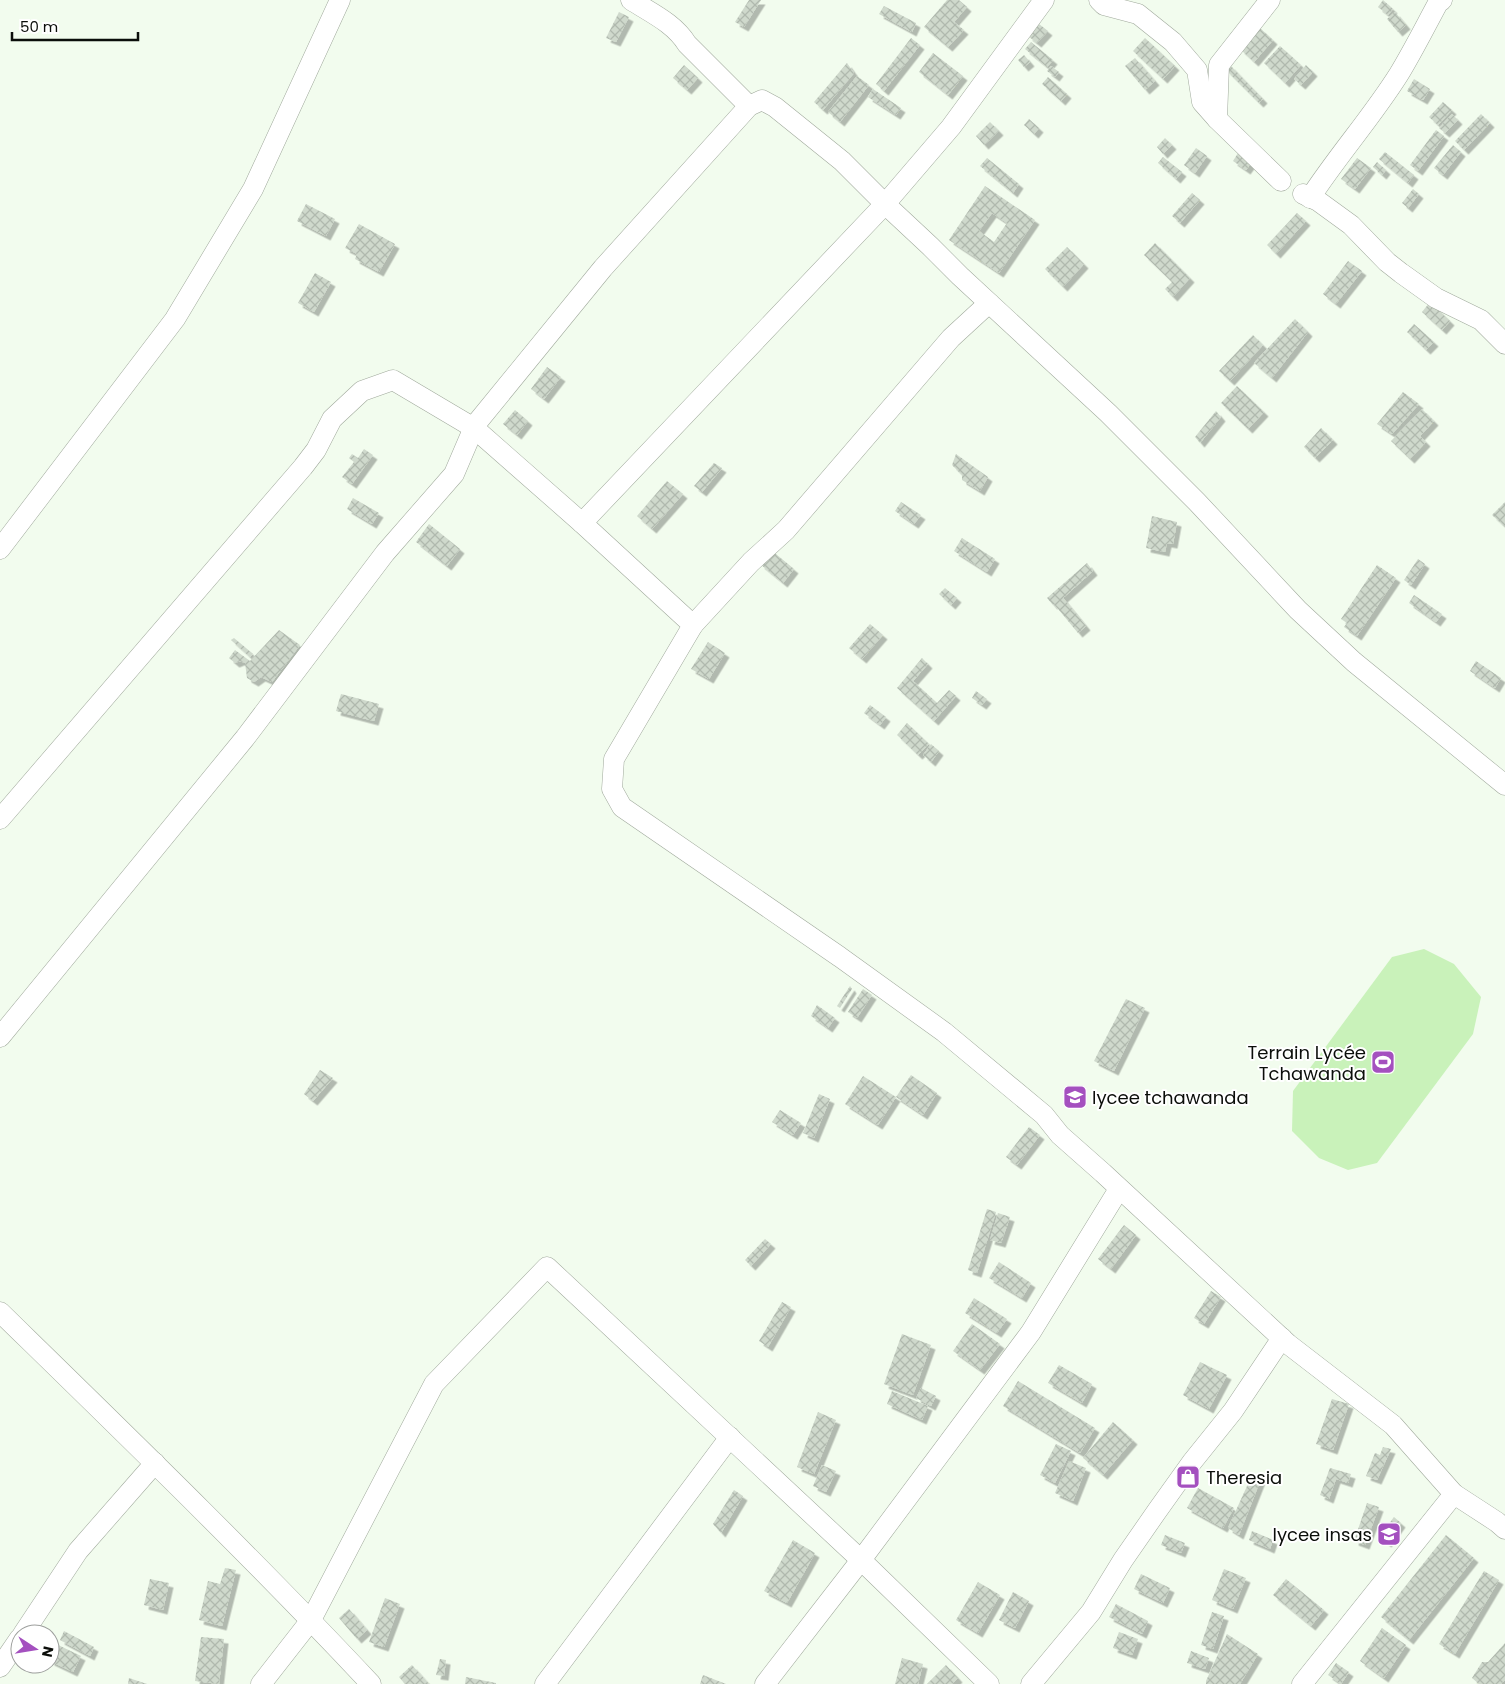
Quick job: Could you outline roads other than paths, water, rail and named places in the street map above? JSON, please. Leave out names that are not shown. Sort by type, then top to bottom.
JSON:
[{"type":"street","points":[[0,549],[175,319],[254,189],[340,0]]},
{"type":"street","points":[[631,0],[673,27],[686,44],[748,106]]},
{"type":"street","points":[[582,523],[884,204],[951,127],[1044,0]]},
{"type":"street","points":[[1099,0],[1104,5],[1138,14],[1173,42],[1197,70],[1202,102],[1281,181]]},
{"type":"street","points":[[1217,119],[1219,65],[1270,0]]},
{"type":"street","points":[[1442,0],[1399,73],[1366,122],[1307,196],[1318,201],[1351,225],[1401,273],[1436,298],[1480,320],[1505,344]]},
{"type":"street","points":[[0,1037],[246,738],[385,553],[454,474],[474,428],[603,268],[748,106],[762,100],[776,107],[842,161],[884,204],[1108,413],[1197,502],[1298,610],[1354,662],[1505,785]]},
{"type":"street","points":[[989,303],[952,338],[786,530],[751,562],[693,625],[614,759],[612,789],[622,807],[840,957],[944,1032],[1044,1115],[1060,1136],[1282,1338],[1393,1425],[1454,1494],[1505,1529]]},
{"type":"street","points":[[0,818],[302,467],[316,450],[332,419],[362,391],[393,380],[474,428],[582,523],[693,625]]},
{"type":"street","points":[[765,1684],[861,1560],[1031,1332],[1119,1189]]},
{"type":"street","points":[[260,1684],[311,1620],[434,1384],[547,1267],[861,1560],[989,1684]]},
{"type":"street","points":[[0,1312],[155,1463],[311,1620],[371,1684]]},
{"type":"street","points":[[1031,1684],[1091,1612],[1157,1510],[1233,1410],[1282,1338]]},
{"type":"street","points":[[545,1684],[730,1437]]},
{"type":"street","points":[[30,1624],[78,1551],[155,1463]]},
{"type":"street","points":[[1302,1684],[1454,1494]]},
{"type":"street","points":[[0,1667],[10,1652]]},
{"type":"place","name":"Terrain Lycée Tchawanda","points":[[1383,1062]]},
{"type":"place","name":"lycee tchawanda","points":[[1075,1097]]},
{"type":"place","name":"Theresia","points":[[1188,1477]]},
{"type":"place","name":"lycee insas","points":[[1389,1534]]}]
